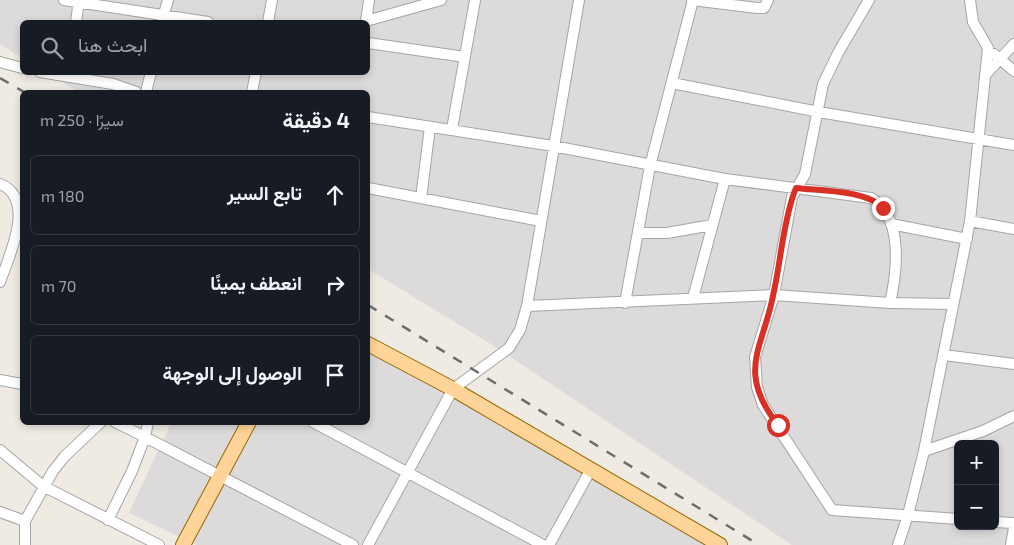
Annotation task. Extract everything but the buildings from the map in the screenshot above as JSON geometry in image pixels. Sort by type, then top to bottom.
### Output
[{"type":"main road","points":[[370,345],[453,389],[590,471],[720,545]]},
{"type":"main road","points":[[183,545],[247,425]]},
{"type":"street","points":[[64,0],[79,1],[163,19],[178,20]]},
{"type":"street","points":[[163,19],[168,0]]},
{"type":"street","points":[[268,20],[272,0]]},
{"type":"street","points":[[366,20],[368,0]]},
{"type":"street","points":[[370,21],[441,0]]},
{"type":"street","points":[[452,130],[474,0]]},
{"type":"street","points":[[368,545],[453,389],[509,348],[520,330],[527,306],[579,0]]},
{"type":"street","points":[[625,303],[650,166],[692,0],[764,8],[768,0]]},
{"type":"street","points":[[869,0],[827,74],[805,174],[796,188],[791,201],[774,295],[756,357],[758,393],[766,410],[832,510],[954,519]]},
{"type":"street","points":[[970,0],[973,22],[988,48],[1014,71]]},
{"type":"street","points":[[76,20],[79,1]]},
{"type":"street","points":[[370,43],[465,57]]},
{"type":"street","points":[[985,76],[999,58],[1014,44]]},
{"type":"street","points":[[898,545],[908,515],[924,451],[944,355],[952,304],[967,239],[988,48]]},
{"type":"street","points":[[0,62],[20,67]]},
{"type":"street","points":[[146,90],[150,75]]},
{"type":"street","points":[[252,90],[255,75]]},
{"type":"street","points":[[70,76],[113,84],[130,90]]},
{"type":"street","points":[[672,83],[819,112],[979,137],[1014,145]]},
{"type":"street","points":[[370,117],[553,146],[725,179],[871,198],[883,208],[891,224],[897,265],[890,303]]},
{"type":"street","points":[[421,198],[430,127]]},
{"type":"street","points":[[693,298],[725,179]]},
{"type":"street","points":[[0,184],[13,194],[19,213],[18,224],[0,282]]},
{"type":"street","points":[[370,188],[541,221]]},
{"type":"street","points":[[970,221],[1014,229]]},
{"type":"street","points":[[891,224],[967,239]]},
{"type":"street","points":[[638,233],[667,233],[712,225]]},
{"type":"street","points":[[527,306],[774,295],[890,303],[952,304]]},
{"type":"street","points":[[944,355],[1014,364]]},
{"type":"street","points":[[0,380],[20,384]]},
{"type":"street","points":[[924,451],[983,432],[1014,416]]},
{"type":"street","points":[[25,545],[25,521],[43,486],[65,456],[98,425]]},
{"type":"street","points":[[121,425],[353,545]]},
{"type":"street","points":[[108,520],[132,471],[147,425]]},
{"type":"street","points":[[318,425],[543,545]]},
{"type":"street","points":[[0,450],[43,486],[159,545]]},
{"type":"street","points":[[549,545],[590,471]]},
{"type":"street","points":[[1,515],[25,521]]},
{"type":"street","points":[[999,522],[1014,523]]},
{"type":"street","points":[[1010,545],[1014,528]]},
{"type":"shaded area","points":[[0,0],[1014,0],[1014,545],[792,545],[494,346],[370,270],[370,90],[76,90],[50,75],[370,75],[370,20],[20,20],[20,57],[0,44]]},
{"type":"shaded area","points":[[370,348],[711,545],[197,545],[129,513],[170,425],[370,425]]},
{"type":"railway","points":[[0,78],[21,90]]},
{"type":"railway","points":[[370,306],[759,545]]},
{"type":"route","points":[[778,425],[766,410],[760,398],[757,387],[756,357],[757,345],[774,295],[791,201],[796,188],[864,196],[876,201],[883,208]]}]
